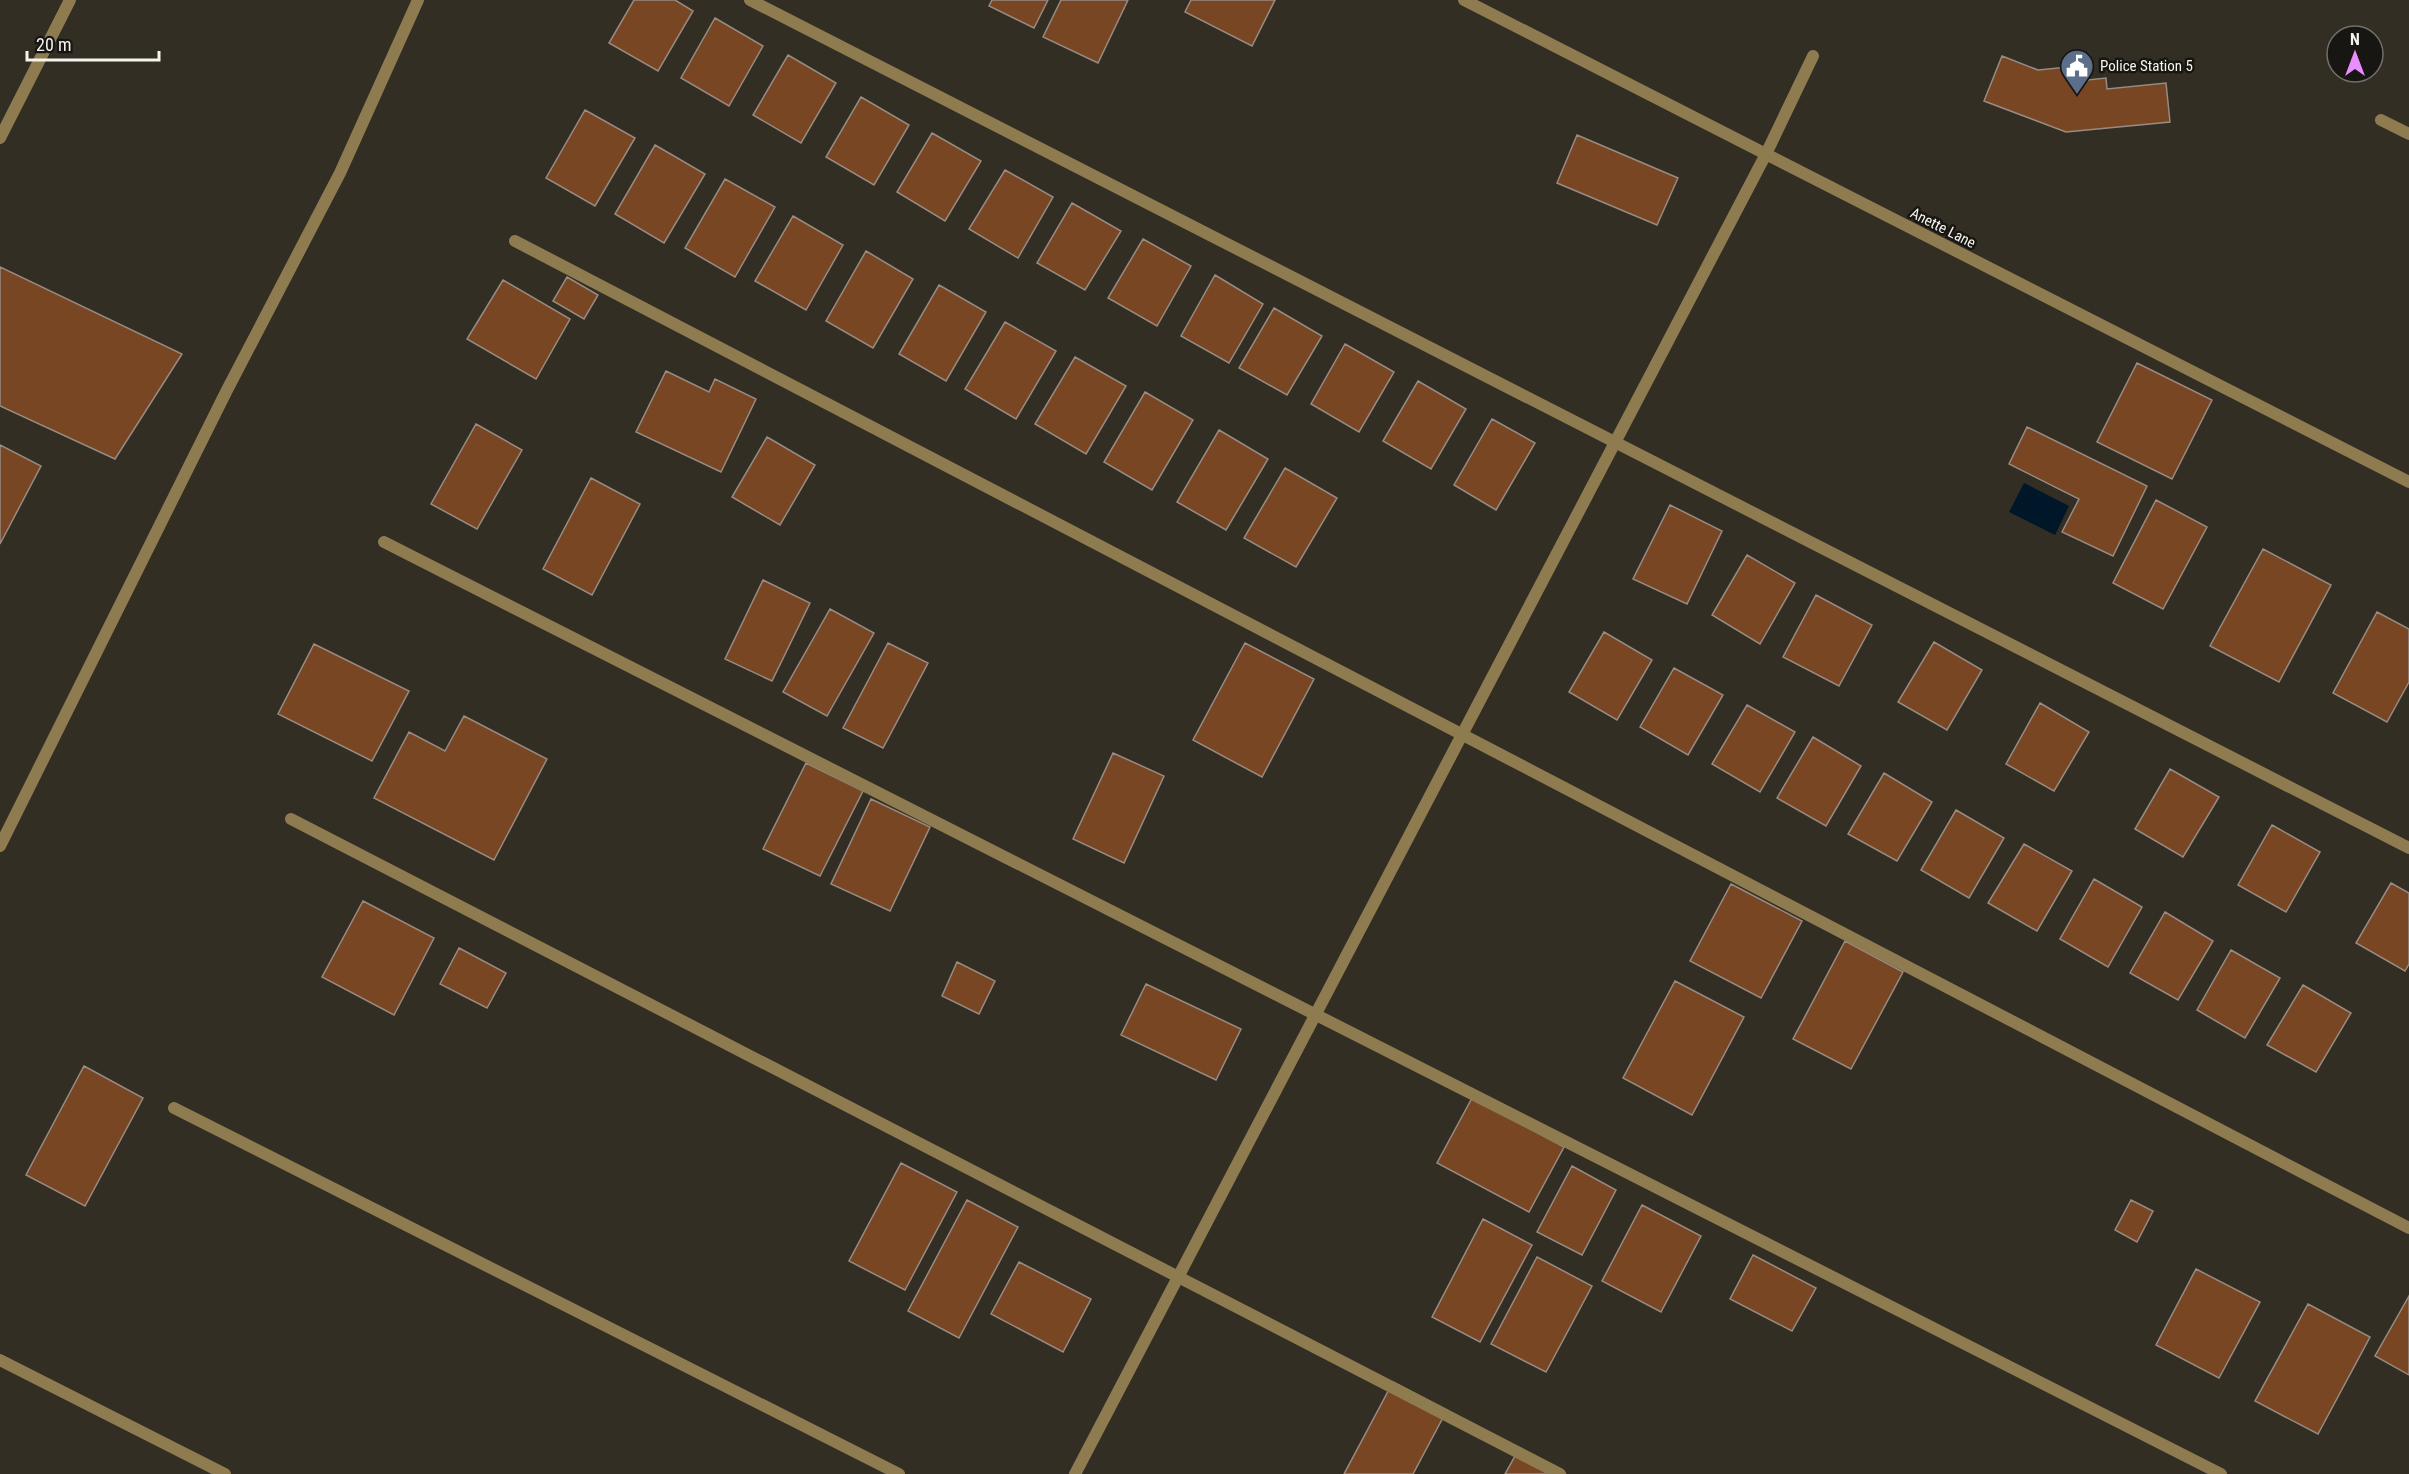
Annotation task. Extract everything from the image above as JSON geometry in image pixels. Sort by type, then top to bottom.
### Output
[{"type":"street","points":[[0,138],[70,0]]},
{"type":"street","points":[[0,846],[226,392],[340,172],[418,0]]},
{"type":"street","points":[[750,0],[2409,848]]},
{"type":"street","name":"Anette Lane","points":[[1464,0],[2409,482]]},
{"type":"street","points":[[1075,1474],[1766,154],[1813,56]]},
{"type":"street","points":[[2381,120],[2409,134]]},
{"type":"street","points":[[514,241],[2409,1228]]},
{"type":"street","points":[[384,542],[2221,1474]]},
{"type":"street","points":[[291,819],[1560,1474]]},
{"type":"street","points":[[174,1108],[899,1474]]},
{"type":"street","points":[[0,1360],[225,1474]]},
{"type":"water","points":[[2024,483],[2069,506],[2055,535],[2009,512]]},
{"type":"building","points":[[634,0],[675,0],[693,11],[658,71],[609,43]]},
{"type":"building","points":[[992,0],[1048,0],[1034,28],[989,6]]},
{"type":"building","points":[[1061,0],[1128,0],[1098,63],[1043,37]]},
{"type":"building","points":[[1191,0],[1275,0],[1252,46],[1185,12]]},
{"type":"building","points":[[715,18],[763,46],[729,106],[681,78]]},
{"type":"building","points":[[788,55],[836,83],[801,143],[753,115]]},
{"type":"building","name":"Police Station 5","points":[[2002,56],[2038,70],[2068,67],[2069,82],[2106,78],[2107,89],[2166,83],[2170,122],[2066,132],[1984,101]]},
{"type":"building","points":[[861,97],[909,125],[874,185],[826,157]]},
{"type":"building","points":[[585,110],[635,138],[595,206],[546,178]]},
{"type":"building","points":[[932,133],[981,161],[945,221],[897,192]]},
{"type":"building","points":[[1577,135],[1678,178],[1657,225],[1557,183]]},
{"type":"building","points":[[655,145],[705,174],[664,243],[615,214]]},
{"type":"building","points":[[1005,170],[1053,197],[1018,258],[969,229]]},
{"type":"building","points":[[725,179],[775,207],[735,277],[685,248]]},
{"type":"building","points":[[1072,203],[1121,231],[1085,290],[1037,263]]},
{"type":"building","points":[[793,216],[843,245],[806,310],[755,281]]},
{"type":"building","points":[[1143,239],[1191,266],[1157,326],[1108,298]]},
{"type":"building","points":[[866,251],[913,279],[873,348],[826,321]]},
{"type":"building","points":[[0,267],[182,354],[115,459],[0,406]]},
{"type":"building","points":[[1215,275],[1263,304],[1229,363],[1181,336]]},
{"type":"building","points":[[567,277],[598,295],[584,319],[553,301]]},
{"type":"building","points":[[503,280],[570,319],[536,379],[467,339]]},
{"type":"building","points":[[939,285],[986,312],[946,381],[899,354]]},
{"type":"building","points":[[1274,308],[1322,336],[1287,395],[1239,368]]},
{"type":"building","points":[[1005,322],[1056,351],[1016,419],[965,389]]},
{"type":"building","points":[[1345,344],[1394,372],[1359,432],[1311,404]]},
{"type":"building","points":[[1075,357],[1126,386],[1086,454],[1035,424]]},
{"type":"building","points":[[2137,363],[2212,400],[2172,479],[2097,442]]},
{"type":"building","points":[[666,371],[709,392],[715,379],[756,399],[721,472],[636,432]]},
{"type":"building","points":[[1418,381],[1466,409],[1431,469],[1383,441]]},
{"type":"building","points":[[1145,392],[1193,420],[1152,490],[1104,462]]},
{"type":"building","points":[[1492,419],[1535,443],[1496,510],[1454,485]]},
{"type":"building","points":[[476,424],[522,450],[477,529],[431,504]]},
{"type":"building","points":[[2027,427],[2147,486],[2113,556],[2062,532],[2079,499],[2009,464]]},
{"type":"building","points":[[1219,430],[1268,459],[1226,530],[1177,502]]},
{"type":"building","points":[[767,437],[815,465],[780,525],[732,497]]},
{"type":"building","points":[[0,445],[41,466],[0,544]]},
{"type":"building","points":[[1285,468],[1337,498],[1296,567],[1244,538]]},
{"type":"building","points":[[591,478],[640,504],[592,595],[543,569]]},
{"type":"building","points":[[2156,500],[2207,527],[2163,609],[2113,583]]},
{"type":"building","points":[[1670,505],[1722,531],[1687,604],[1633,579]]},
{"type":"building","points":[[2263,549],[2331,585],[2279,682],[2210,646]]},
{"type":"building","points":[[1747,555],[1795,583],[1760,644],[1712,615]]},
{"type":"building","points":[[763,580],[810,603],[772,681],[725,659]]},
{"type":"building","points":[[1816,595],[1872,625],[1839,686],[1783,657]]},
{"type":"building","points":[[830,609],[874,633],[827,716],[783,692]]},
{"type":"building","points":[[2377,612],[2409,629],[2409,682],[2387,722],[2333,693]]},
{"type":"building","points":[[1604,632],[1652,660],[1617,720],[1569,692]]},
{"type":"building","points":[[1934,642],[1982,670],[1947,730],[1898,702]]},
{"type":"building","points":[[888,643],[928,663],[883,748],[843,728]]},
{"type":"building","points":[[1245,643],[1314,679],[1262,777],[1193,740]]},
{"type":"building","points":[[314,644],[409,691],[372,761],[278,714]]},
{"type":"building","points":[[1674,668],[1723,695],[1688,755],[1640,727]]},
{"type":"building","points":[[2040,703],[2089,732],[2054,791],[2006,764]]},
{"type":"building","points":[[1747,705],[1795,732],[1760,792],[1712,764]]},
{"type":"building","points":[[464,716],[547,759],[494,860],[374,798],[409,732],[445,751]]},
{"type":"building","points":[[1813,737],[1861,766],[1826,826],[1777,798]]},
{"type":"building","points":[[1113,753],[1164,776],[1124,863],[1073,839]]},
{"type":"building","points":[[806,763],[863,791],[820,876],[763,849]]},
{"type":"building","points":[[2170,769],[2219,797],[2183,857],[2135,829]]},
{"type":"building","points":[[1884,773],[1932,802],[1897,861],[1848,834]]},
{"type":"building","points":[[871,799],[930,827],[890,911],[831,884]]},
{"type":"building","points":[[1956,810],[2004,838],[1969,898],[1921,870]]},
{"type":"building","points":[[2272,825],[2320,852],[2286,912],[2238,885]]},
{"type":"building","points":[[2024,844],[2072,871],[2037,931],[1988,903]]},
{"type":"building","points":[[2094,879],[2142,907],[2108,967],[2060,939]]},
{"type":"building","points":[[2391,883],[2409,893],[2409,964],[2405,971],[2356,943]]},
{"type":"building","points":[[1731,884],[1802,921],[1761,998],[1690,961]]},
{"type":"building","points":[[363,901],[434,938],[394,1015],[322,977]]},
{"type":"building","points":[[2165,912],[2213,941],[2178,1000],[2130,973]]},
{"type":"building","points":[[1845,941],[1903,972],[1851,1069],[1793,1039]]},
{"type":"building","points":[[459,948],[506,973],[487,1008],[440,984]]},
{"type":"building","points":[[2231,950],[2280,978],[2245,1038],[2197,1010]]},
{"type":"building","points":[[957,962],[995,981],[979,1014],[942,996]]},
{"type":"building","points":[[1675,981],[1744,1017],[1692,1115],[1623,1078]]},
{"type":"building","points":[[1146,984],[1241,1029],[1216,1080],[1121,1035]]},
{"type":"building","points":[[2303,985],[2351,1013],[2316,1072],[2267,1045]]},
{"type":"building","points":[[84,1066],[143,1098],[85,1206],[26,1175]]},
{"type":"building","points":[[1472,1098],[1564,1147],[1529,1212],[1437,1163]]},
{"type":"building","points":[[901,1163],[957,1192],[905,1290],[849,1261]]},
{"type":"building","points":[[1572,1166],[1616,1190],[1582,1255],[1537,1232]]},
{"type":"building","points":[[967,1200],[1018,1227],[959,1338],[908,1311]]},
{"type":"building","points":[[2131,1200],[2153,1211],[2137,1242],[2115,1230]]},
{"type":"building","points":[[1642,1205],[1701,1236],[1661,1312],[1602,1281]]},
{"type":"building","points":[[1483,1219],[1532,1245],[1480,1342],[1432,1317]]},
{"type":"building","points":[[1753,1255],[1816,1288],[1792,1331],[1730,1299]]},
{"type":"building","points":[[1537,1257],[1592,1286],[1546,1372],[1491,1344]]},
{"type":"building","points":[[1019,1262],[1091,1299],[1063,1352],[991,1314]]},
{"type":"building","points":[[2196,1269],[2260,1302],[2219,1378],[2156,1345]]},
{"type":"building","points":[[2409,1296],[2409,1375],[2375,1356]]},
{"type":"building","points":[[2308,1304],[2370,1337],[2318,1434],[2255,1401]]},
{"type":"building","points":[[1393,1382],[1447,1410],[1413,1474],[1344,1474]]},
{"type":"building","points":[[1519,1449],[1566,1474],[1505,1474]]},
{"type":"place","name":"Police Station 5","points":[[2077,95]]}]
